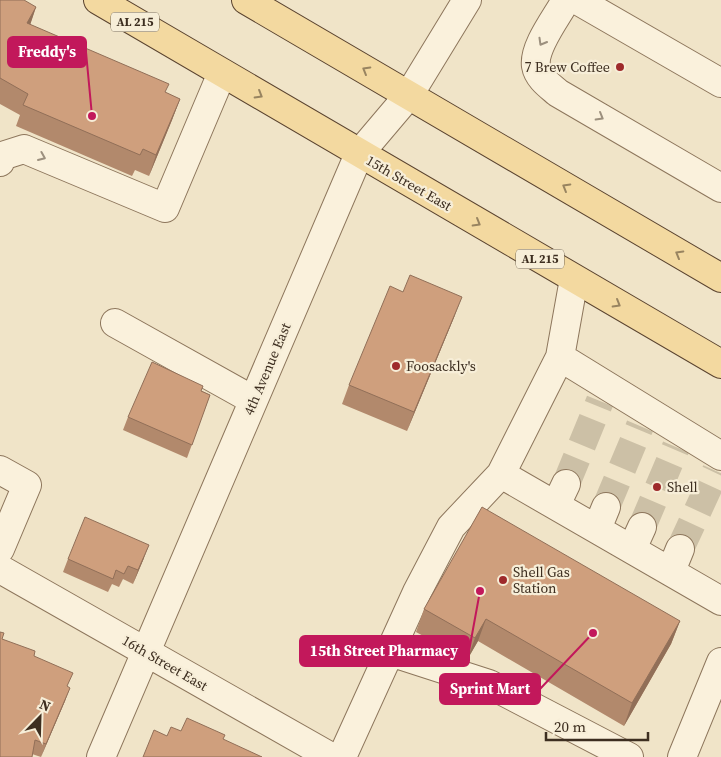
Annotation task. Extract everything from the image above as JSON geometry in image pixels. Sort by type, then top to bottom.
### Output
[{"type":"main road","name":"15th Street East","points":[[98,0],[721,364]]},
{"type":"main road","points":[[246,0],[721,278]]},
{"type":"street","name":"4th Avenue East","points":[[101,757],[359,154],[409,94],[467,0]]},
{"type":"street","points":[[566,0],[537,51],[536,67],[543,80],[558,93],[721,188]]},
{"type":"street","points":[[577,0],[719,82]]},
{"type":"street","points":[[0,162],[2,156],[24,149],[165,208],[222,73]]},
{"type":"street","points":[[342,757],[417,592],[451,527],[501,474],[560,357],[574,279]]},
{"type":"street","points":[[115,323],[254,400]]},
{"type":"street","points":[[560,357],[603,393],[679,440],[719,462]]},
{"type":"street","points":[[0,470],[26,485],[0,549]]},
{"type":"street","points":[[501,474],[561,494],[676,560],[718,591]]},
{"type":"street","name":"16th Street East","points":[[0,569],[330,757]]},
{"type":"street","points":[[390,652],[490,684],[629,757]]},
{"type":"street","points":[[682,757],[721,662]]},
{"type":"building","points":[[0,0],[24,0],[36,7],[27,23],[169,84],[165,92],[180,99],[156,155],[143,149],[140,155],[23,105],[28,94],[0,78]]},
{"type":"building","name":"Foosackly's","points":[[410,275],[462,297],[414,412],[349,385],[390,286],[403,292]]},
{"type":"building","points":[[152,362],[203,386],[201,391],[210,395],[192,445],[128,417]]},
{"type":"building","name":"Shell Gas Station","points":[[482,507],[680,621],[632,703],[486,619],[475,638],[424,609]]},
{"type":"building","points":[[85,517],[149,545],[138,570],[128,566],[124,574],[116,570],[113,579],[68,559]]},
{"type":"building","points":[[0,632],[4,633],[2,639],[35,651],[34,656],[73,673],[67,686],[70,688],[46,744],[35,740],[32,757],[0,757]]},
{"type":"building","points":[[187,718],[225,735],[223,739],[262,757],[143,757],[154,730],[167,736],[171,727],[181,731]]},
{"type":"tunnel","points":[[566,484],[600,401]]},
{"type":"tunnel","points":[[606,507],[640,426]]},
{"type":"tunnel","points":[[642,527],[676,447]]},
{"type":"tunnel","points":[[680,549],[716,471]]},
{"type":"place","name":"7 Brew Coffee","points":[[620,67]]},
{"type":"place","name":"Freddy's","points":[[92,116]]},
{"type":"place","name":"Foosackly's","points":[[396,366]]},
{"type":"place","name":"Shell","points":[[657,487]]},
{"type":"place","name":"Shell Gas Station","points":[[503,580]]},
{"type":"place","name":"15th Street Pharmacy","points":[[480,591]]},
{"type":"place","name":"Sprint Mart","points":[[593,633]]}]
